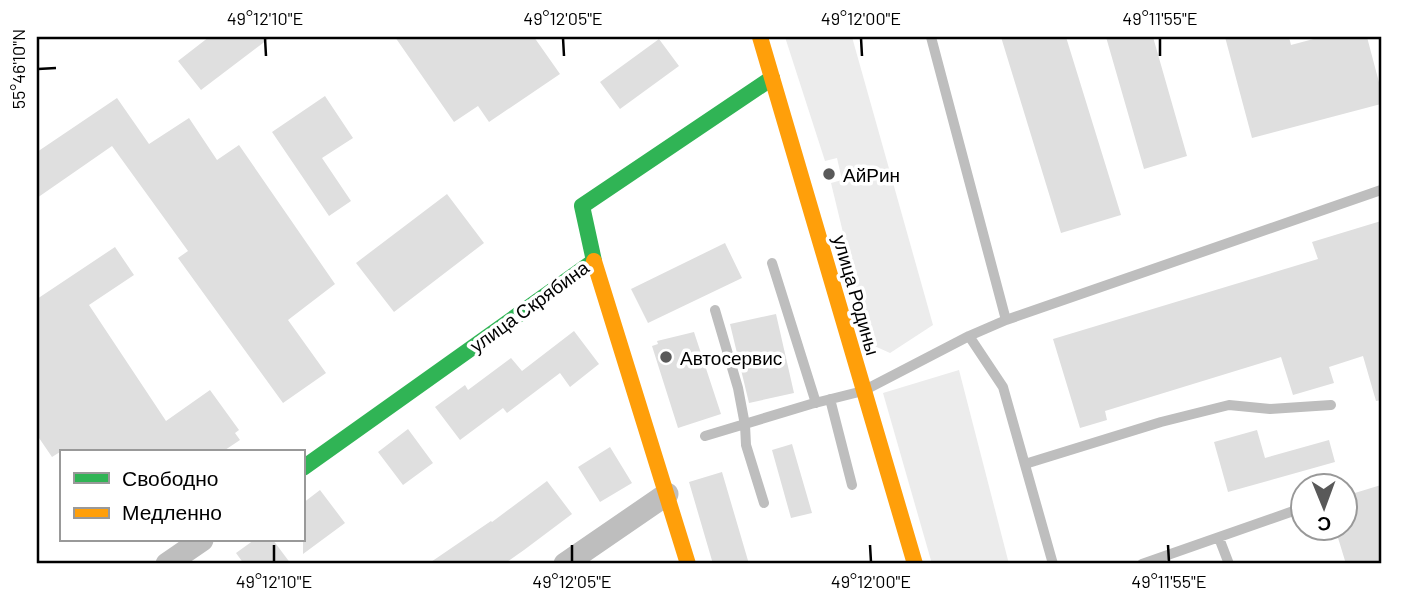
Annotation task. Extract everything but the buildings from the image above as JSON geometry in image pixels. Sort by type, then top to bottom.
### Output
[{"type":"street","name":"улица Родины","points":[[760,37],[915,564]]},
{"type":"street","name":"улица Скрябина","points":[[304,467],[594,261],[582,206],[772,78]]},
{"type":"street","points":[[594,261],[688,564]]},
{"type":"street","points":[[565,564],[667,494]]},
{"type":"street","points":[[167,564],[199,542]]},
{"type":"lane","points":[[931,37],[1006,320]]},
{"type":"lane","points":[[705,436],[816,402],[863,391],[969,336],[1006,320],[1381,190]]},
{"type":"lane","points":[[772,263],[816,402]]},
{"type":"lane","points":[[715,310],[738,388],[746,445],[764,503]]},
{"type":"lane","points":[[969,336],[1003,387],[1053,564]]},
{"type":"lane","points":[[830,399],[852,485]]},
{"type":"lane","points":[[1025,464],[1161,422],[1229,405],[1270,410],[1331,405]]},
{"type":"lane","points":[[1142,564],[1288,513]]},
{"type":"lane","points":[[1219,538],[1229,564]]},
{"type":"shaded area","points":[[785,37],[852,37],[933,325],[890,353],[870,344],[831,183],[842,180],[837,158],[825,161]]},
{"type":"shaded area","points":[[959,370],[1009,564],[932,564],[883,393]]},
{"type":"traffic: fast","points":[[304,467],[594,261],[582,206],[772,78]]},
{"type":"traffic: slow","points":[[760,37],[915,564]]},
{"type":"traffic: slow","points":[[594,261],[688,564]]},
{"type":"place","name":"АйРин","points":[[829,174]]},
{"type":"place","name":"Автосервис","points":[[666,357]]}]
